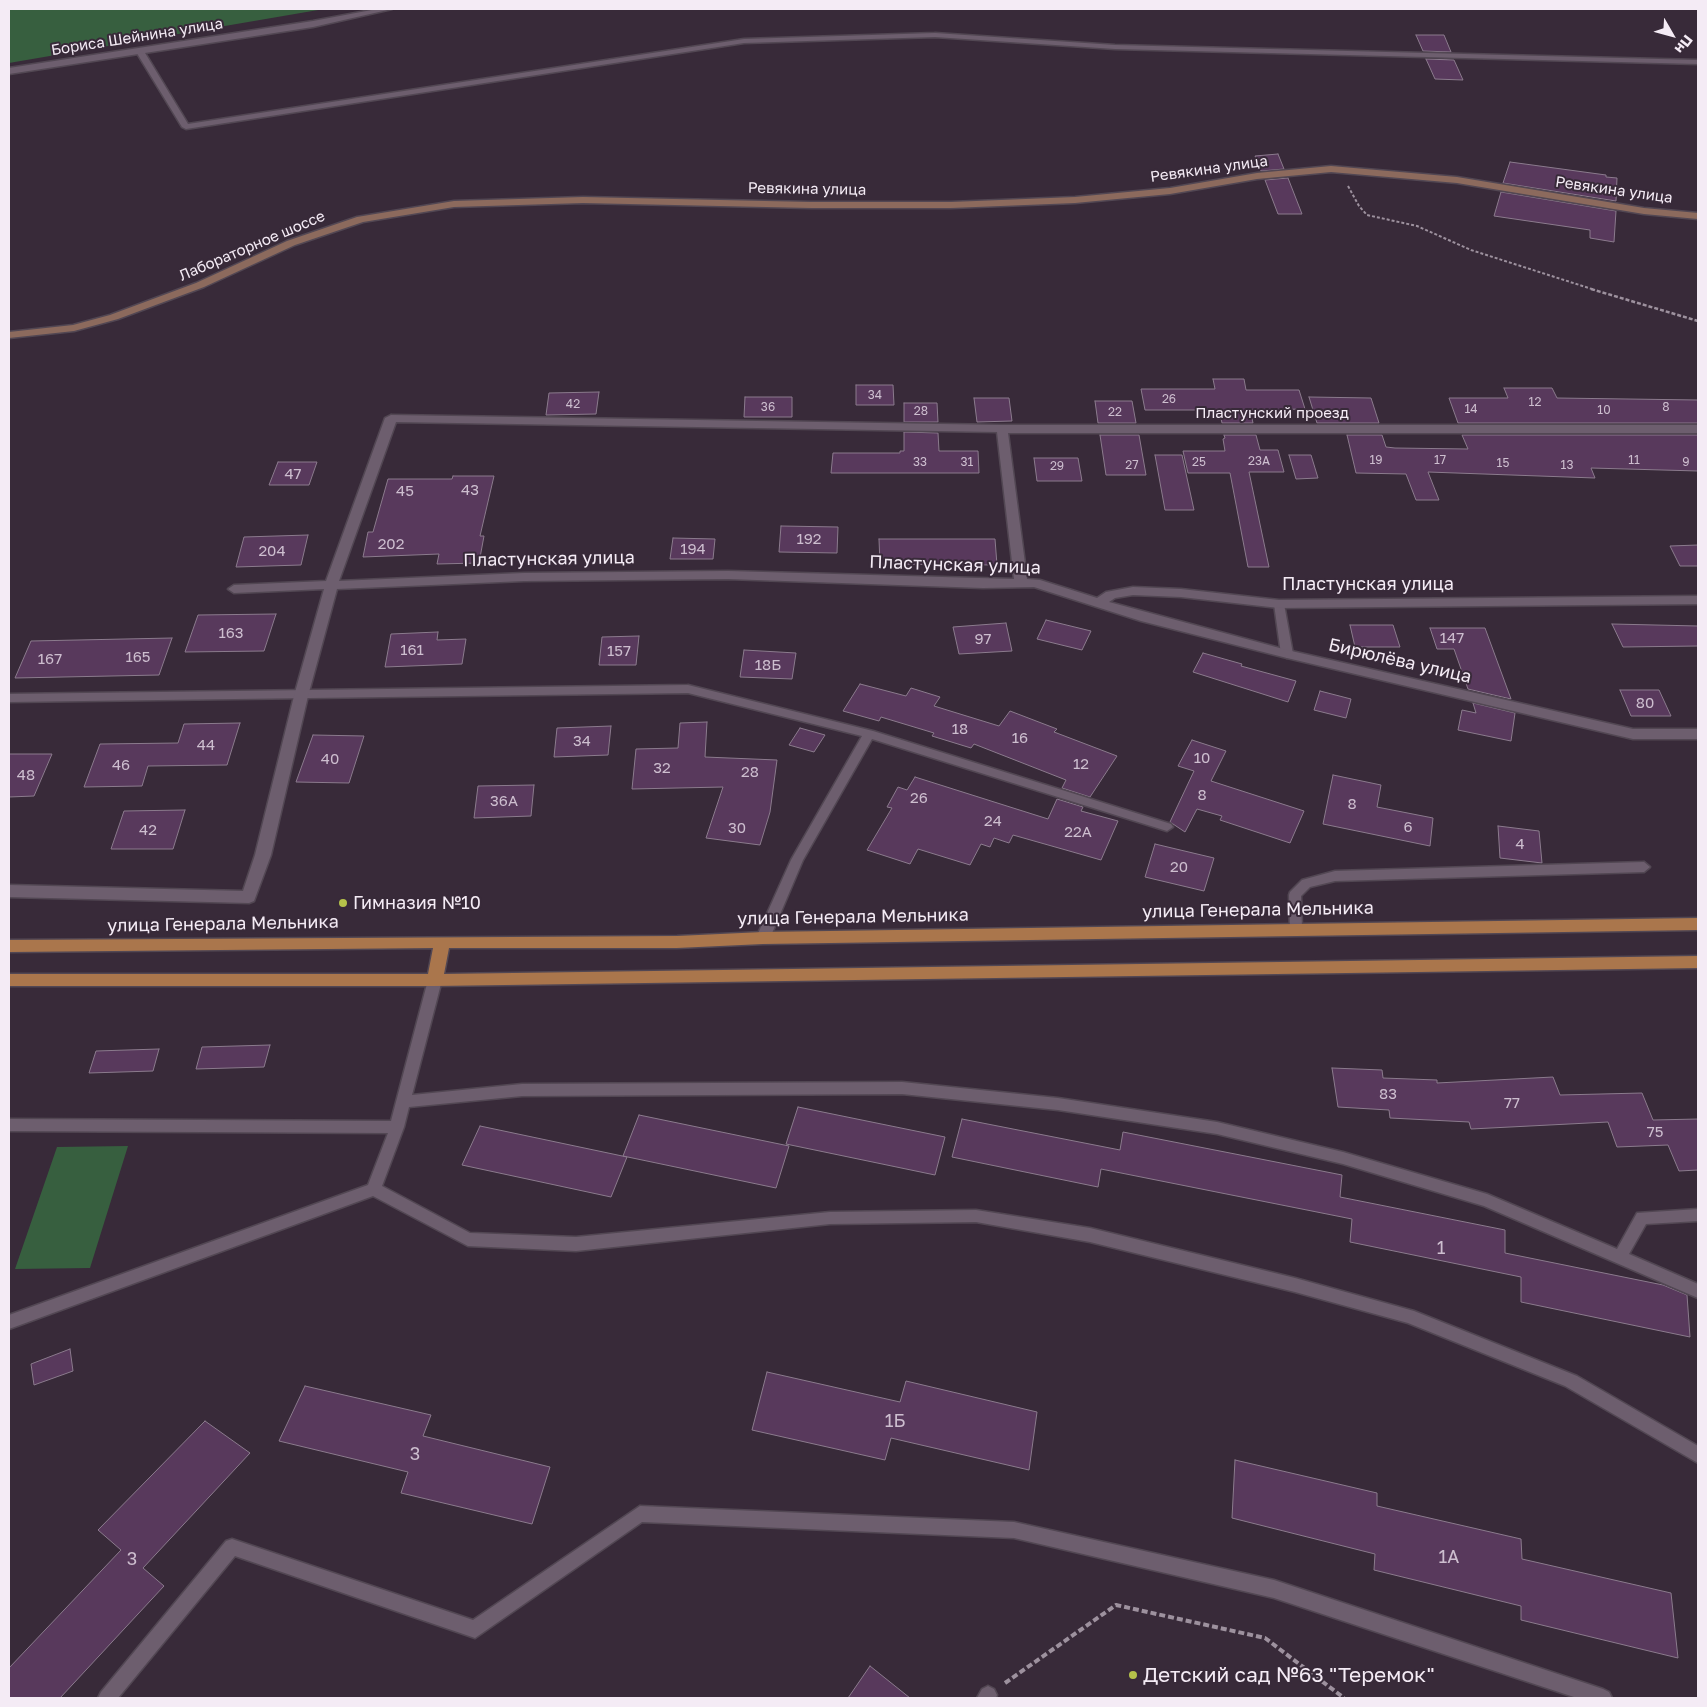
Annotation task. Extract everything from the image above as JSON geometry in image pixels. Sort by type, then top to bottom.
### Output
[{"type":"main road","name":"Ревякина улица","points":[[720,202],[951,205],[1075,200],[1170,191],[1257,176],[1331,169],[1457,180],[1644,211],[1698,216]]},
{"type":"main road","name":"Лабораторное шоссе","points":[[9,335],[74,328],[114,317],[200,285],[291,243],[361,218],[454,204],[583,200],[720,202]]},
{"type":"main road","name":"улица Генерала Мельника","points":[[9,946],[677,942],[763,938],[1698,924]]},
{"type":"main road","points":[[434,980],[442,942]]},
{"type":"main road","points":[[9,980],[434,980],[1698,962]]},
{"type":"street","name":"Бориса Шейнина улица","points":[[9,72],[313,24],[388,9]]},
{"type":"street","name":"Пластунский проезд","points":[[332,585],[391,418],[1002,429],[1698,429]]},
{"type":"street","points":[[1002,429],[1020,583]]},
{"type":"street","name":"Пластунская улица","points":[[234,589],[524,578],[728,575],[1035,583],[1098,603],[1111,595],[1133,591],[1181,593],[1279,604],[1698,600]]},
{"type":"street","points":[[9,891],[249,897],[263,855],[301,696],[332,585]]},
{"type":"street","name":"Бирюлёва улица","points":[[1098,603],[1146,618],[1287,654],[1633,734],[1698,734]]},
{"type":"lane","points":[[139,50],[186,128],[744,40],[936,35],[1115,47],[1698,62]]},
{"type":"lane","points":[[1279,604],[1287,654]]},
{"type":"lane","points":[[9,698],[301,696],[688,689],[869,734],[1167,827]]},
{"type":"lane","points":[[763,938],[797,860],[869,734]]},
{"type":"lane","points":[[1296,930],[1295,895],[1306,883],[1335,876],[1644,867]]},
{"type":"lane","points":[[374,1189],[397,1127],[434,980]]},
{"type":"lane","points":[[404,1102],[522,1090],[902,1088],[1058,1104],[1217,1128],[1343,1158],[1487,1200],[1698,1291]]},
{"type":"lane","points":[[9,1125],[397,1127]]},
{"type":"lane","points":[[9,1322],[374,1189],[468,1239],[576,1244],[830,1218],[976,1216],[1090,1235],[1296,1285],[1409,1316],[1571,1381],[1698,1455]]},
{"type":"lane","points":[[1620,1257],[1642,1218],[1698,1215]]},
{"type":"lane","points":[[107,1698],[232,1547],[476,1629],[640,1514],[1014,1530],[1274,1589],[1603,1698]]},
{"type":"path","points":[[1348,186],[1359,206],[1367,215],[1417,226],[1471,250],[1521,268],[1698,321]]},
{"type":"path","points":[[987,1696],[1116,1605],[1264,1638],[1344,1698]]},
{"type":"green space","points":[[9,9],[324,9],[9,63]]},
{"type":"green space","points":[[128,1146],[90,1268],[15,1269],[57,1147]]},
{"type":"building","points":[[1416,35],[1444,35],[1451,52],[1423,51]]},
{"type":"building","points":[[1426,59],[1454,60],[1463,80],[1435,79]]},
{"type":"building","points":[[1278,154],[1284,169],[1261,171],[1255,156]]},
{"type":"building","points":[[1510,162],[1617,178],[1616,201],[1503,183]]},
{"type":"building","points":[[1288,178],[1302,214],[1278,214],[1265,180]]},
{"type":"building","points":[[1501,192],[1616,211],[1614,242],[1590,238],[1590,230],[1494,216]]},
{"type":"building","points":[[1213,379],[1244,379],[1246,390],[1299,390],[1305,409],[1250,410],[1253,423],[1222,423],[1219,410],[1145,410],[1141,389],[1215,389]]},
{"type":"building","points":[[856,385],[893,385],[894,405],[856,405]]},
{"type":"building","points":[[1504,388],[1552,388],[1557,398],[1698,400],[1698,423],[1458,423],[1449,398],[1508,398]]},
{"type":"building","points":[[599,392],[596,414],[546,415],[549,393]]},
{"type":"building","points":[[745,397],[792,397],[792,417],[744,417]]},
{"type":"building","points":[[1309,397],[1371,398],[1379,423],[1317,423]]},
{"type":"building","points":[[974,398],[1009,398],[1012,421],[977,422]]},
{"type":"building","points":[[1095,401],[1132,401],[1136,423],[1098,423]]},
{"type":"building","points":[[904,403],[937,403],[938,422],[904,422]]},
{"type":"building","points":[[904,432],[938,433],[939,451],[978,451],[979,473],[831,473],[833,453],[900,453],[900,451],[904,451]]},
{"type":"building","points":[[1100,435],[1139,435],[1146,475],[1106,475]]},
{"type":"building","points":[[1224,435],[1256,435],[1260,450],[1278,450],[1284,472],[1249,472],[1269,567],[1248,567],[1230,473],[1188,473],[1183,451],[1225,451]]},
{"type":"building","points":[[1347,435],[1382,435],[1386,447],[1468,449],[1462,435],[1698,435],[1698,471],[1591,468],[1595,478],[1428,472],[1439,500],[1416,500],[1406,474],[1356,473]]},
{"type":"building","points":[[1155,455],[1182,455],[1194,510],[1165,510]]},
{"type":"building","points":[[1289,455],[1311,455],[1318,478],[1296,479]]},
{"type":"building","points":[[1034,458],[1078,458],[1082,481],[1037,481]]},
{"type":"building","points":[[278,462],[317,462],[309,485],[269,485]]},
{"type":"building","points":[[453,476],[494,476],[480,536],[484,536],[479,563],[437,564],[439,554],[363,557],[368,532],[373,532],[388,479],[452,479]]},
{"type":"building","points":[[781,526],[838,527],[837,553],[779,552]]},
{"type":"building","points":[[308,535],[301,565],[236,567],[244,537]]},
{"type":"building","points":[[673,538],[715,539],[713,559],[670,559]]},
{"type":"building","points":[[879,539],[995,539],[997,565],[880,564]]},
{"type":"building","points":[[1698,545],[1698,566],[1680,566],[1670,546]]},
{"type":"building","points":[[276,614],[264,651],[185,652],[198,615]]},
{"type":"building","points":[[1046,620],[1091,631],[1082,650],[1037,639]]},
{"type":"building","points":[[1006,623],[1012,651],[959,654],[953,627]]},
{"type":"building","points":[[1612,624],[1698,626],[1698,646],[1623,647]]},
{"type":"building","points":[[1350,625],[1393,625],[1400,647],[1355,647]]},
{"type":"building","points":[[1430,628],[1485,628],[1511,699],[1468,689],[1454,649],[1437,649]]},
{"type":"building","points":[[438,632],[437,640],[466,639],[462,664],[385,667],[391,634]]},
{"type":"building","points":[[639,636],[636,665],[599,665],[602,637]]},
{"type":"building","points":[[172,638],[159,675],[15,678],[31,641]]},
{"type":"building","points":[[744,650],[796,653],[792,679],[740,677]]},
{"type":"building","points":[[1203,653],[1296,681],[1288,702],[1193,672]]},
{"type":"building","points":[[860,684],[906,696],[911,688],[940,697],[934,706],[999,726],[1010,711],[1057,729],[1054,732],[1117,756],[1090,797],[1062,788],[1066,780],[974,744],[971,748],[932,736],[934,733],[881,717],[879,721],[843,711]]},
{"type":"building","points":[[1620,690],[1659,690],[1671,716],[1631,716]]},
{"type":"building","points":[[1320,691],[1351,699],[1346,718],[1314,710]]},
{"type":"building","points":[[1473,703],[1515,713],[1511,741],[1458,730],[1462,710],[1476,713]]},
{"type":"building","points":[[707,722],[705,757],[777,760],[770,812],[760,845],[706,838],[723,787],[632,789],[636,749],[678,748],[680,723]]},
{"type":"building","points":[[240,723],[227,765],[148,766],[142,786],[84,787],[100,744],[178,743],[184,724]]},
{"type":"building","points":[[611,726],[608,755],[554,757],[557,728]]},
{"type":"building","points":[[800,728],[825,735],[814,752],[789,745]]},
{"type":"building","points":[[313,735],[364,736],[349,783],[296,782]]},
{"type":"building","points":[[1192,740],[1226,751],[1211,781],[1304,811],[1290,843],[1220,820],[1222,816],[1197,809],[1185,832],[1170,822],[1194,771],[1178,766]]},
{"type":"building","points":[[9,754],[52,754],[34,796],[9,797]]},
{"type":"building","points":[[1333,775],[1381,785],[1377,807],[1433,818],[1430,846],[1323,824]]},
{"type":"building","points":[[915,777],[1048,819],[1057,799],[1083,807],[1081,811],[1118,821],[1101,860],[1013,835],[1009,843],[994,838],[990,847],[981,844],[970,865],[918,849],[910,864],[867,850],[892,808],[887,807],[898,787],[907,790]]},
{"type":"building","points":[[534,785],[531,816],[474,818],[478,786]]},
{"type":"building","points":[[185,810],[173,849],[111,849],[124,811]]},
{"type":"building","points":[[1498,826],[1539,831],[1542,863],[1500,858]]},
{"type":"building","points":[[1155,844],[1214,858],[1204,891],[1145,877]]},
{"type":"building","points":[[270,1045],[264,1067],[196,1069],[202,1047]]},
{"type":"building","points":[[159,1049],[153,1071],[89,1073],[96,1051]]},
{"type":"building","points":[[1332,1068],[1382,1070],[1383,1078],[1437,1080],[1437,1083],[1553,1077],[1560,1095],[1642,1093],[1653,1120],[1698,1119],[1698,1170],[1679,1171],[1668,1145],[1617,1147],[1608,1122],[1471,1129],[1469,1122],[1390,1118],[1389,1110],[1338,1107]]},
{"type":"building","points":[[798,1107],[945,1137],[935,1175],[786,1144]]},
{"type":"building","points":[[639,1115],[789,1146],[776,1188],[623,1156]]},
{"type":"building","points":[[962,1119],[1120,1150],[1123,1132],[1342,1175],[1340,1197],[1505,1230],[1505,1253],[1663,1285],[1687,1295],[1690,1337],[1521,1302],[1521,1277],[1350,1242],[1352,1219],[1101,1169],[1098,1187],[952,1157]]},
{"type":"building","points":[[480,1126],[627,1157],[611,1197],[462,1165]]},
{"type":"building","points":[[70,1349],[73,1371],[34,1385],[31,1364]]},
{"type":"building","points":[[767,1372],[900,1402],[906,1381],[1037,1412],[1029,1470],[891,1438],[885,1460],[752,1430]]},
{"type":"building","points":[[305,1386],[431,1415],[423,1436],[550,1467],[532,1524],[401,1493],[408,1472],[279,1441]]},
{"type":"building","points":[[205,1421],[250,1453],[143,1568],[164,1586],[60,1698],[9,1698],[9,1668],[121,1550],[98,1530]]},
{"type":"building","points":[[1235,1460],[1377,1493],[1377,1506],[1521,1539],[1522,1559],[1671,1593],[1678,1658],[1521,1620],[1521,1606],[1374,1570],[1375,1554],[1232,1518]]},
{"type":"building","points":[[870,1666],[910,1698],[848,1698]]},
{"type":"place","name":"Гимназия №10","points":[[343,903]]},
{"type":"place","name":"Детский сад №63 \"Теремок\"","points":[[1133,1675]]}]
